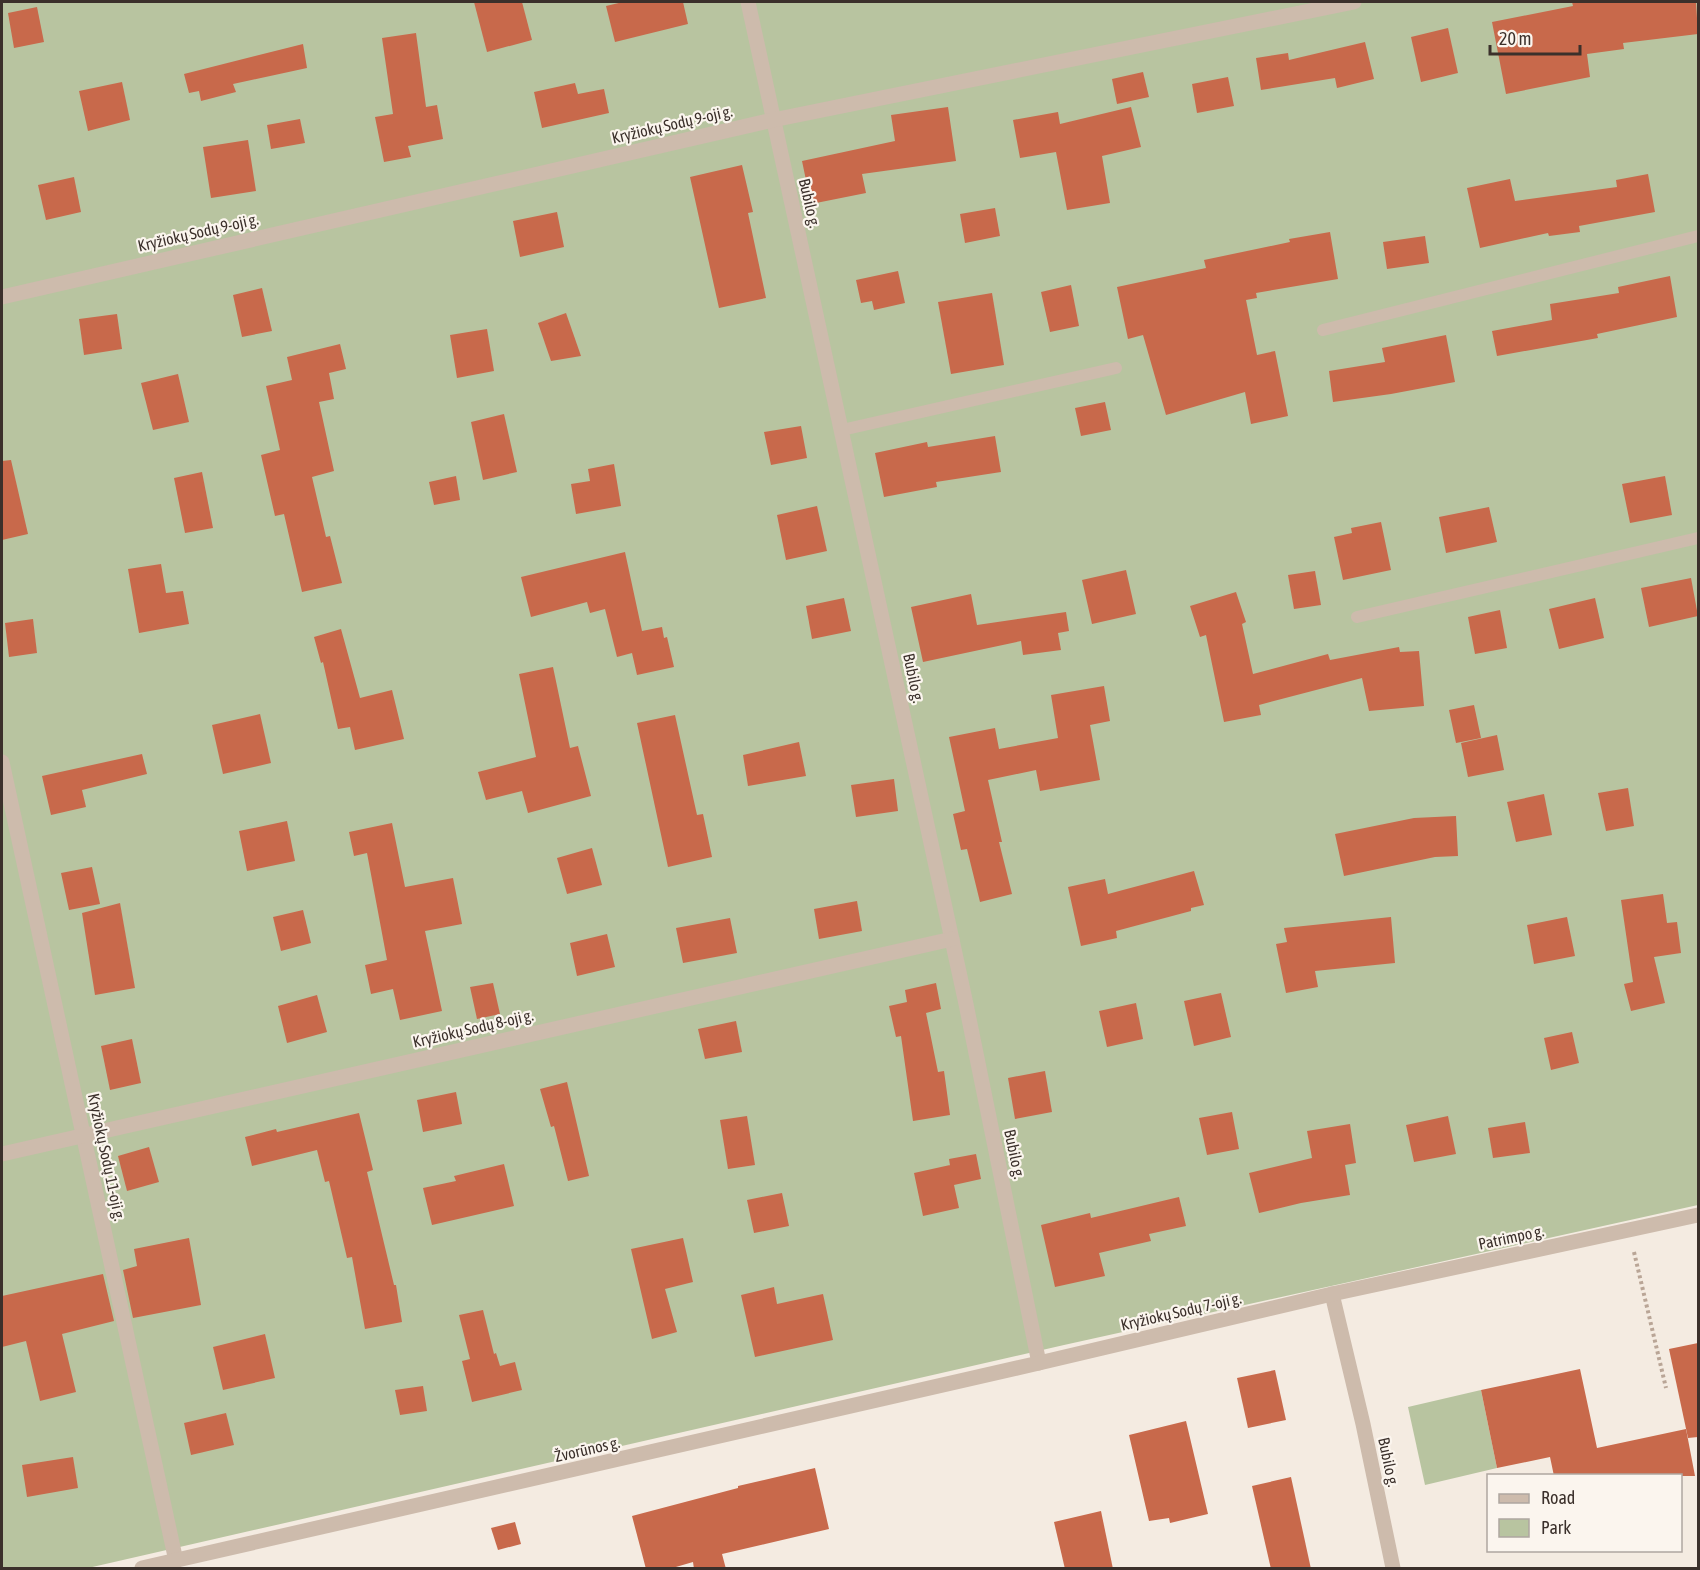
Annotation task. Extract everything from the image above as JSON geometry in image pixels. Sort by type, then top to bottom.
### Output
[{"type":"street","name":"Bubilo g.","points":[[748,2],[952,939],[1039,1363]]},
{"type":"street","name":"Kryžiokų Sodų 9-oji g.","points":[[2,297],[773,120],[1354,2]]},
{"type":"street","name":"Kryžiokų Sodų 11-oji g.","points":[[2,762],[176,1561]]},
{"type":"street","name":"Kryžiokų Sodų 8-oji g.","points":[[2,1154],[952,939]]},
{"type":"street","name":"Patrimpo g.","points":[[1332,1294],[1698,1215]]},
{"type":"street","name":"Bubilo g.","points":[[1332,1294],[1394,1569]]},
{"type":"street","name":"Kryžiokų Sodų 7-oji g.","points":[[1039,1363],[1332,1294]]},
{"type":"street","name":"Žvorūnos g.","points":[[142,1569],[1039,1363]]},
{"type":"lane","points":[[1323,330],[1698,236]]},
{"type":"lane","points":[[842,430],[1116,368]]},
{"type":"lane","points":[[1357,617],[1698,538]]},
{"type":"path","points":[[1634,1251],[1666,1388]]},
{"type":"green space","points":[[2,2],[1698,2],[1698,1205],[1064,1345],[88,1568],[2,1568]]},
{"type":"green space","points":[[1481,1390],[1497,1468],[1425,1485],[1408,1407]]},
{"type":"building","points":[[474,2],[522,2],[532,40],[487,52]]},
{"type":"building","points":[[623,2],[683,2],[688,24],[615,42],[606,6]]},
{"type":"building","points":[[1572,2],[1696,2],[1698,34],[1623,43],[1624,49],[1587,54],[1590,77],[1506,94],[1492,22],[1573,6]]},
{"type":"building","points":[[37,7],[44,42],[14,48],[8,13]]},
{"type":"building","points":[[1448,28],[1458,73],[1421,82],[1411,37]]},
{"type":"building","points":[[416,33],[426,107],[437,105],[443,139],[408,146],[411,157],[384,162],[375,117],[393,114],[382,38]]},
{"type":"building","points":[[1365,42],[1374,79],[1337,88],[1335,78],[1261,90],[1256,58],[1288,53],[1289,60]]},
{"type":"building","points":[[303,44],[307,68],[233,84],[236,92],[201,101],[199,91],[189,93],[184,74]]},
{"type":"building","points":[[1143,72],[1149,97],[1117,104],[1112,79]]},
{"type":"building","points":[[1228,77],[1234,106],[1197,113],[1192,84]]},
{"type":"building","points":[[122,82],[130,120],[88,131],[79,91]]},
{"type":"building","points":[[575,83],[578,94],[604,89],[609,113],[542,128],[534,92]]},
{"type":"building","points":[[948,107],[956,161],[862,174],[866,193],[811,204],[802,161],[895,141],[891,115]]},
{"type":"building","points":[[1131,107],[1141,147],[1102,156],[1110,203],[1067,210],[1056,152],[1020,158],[1013,120],[1058,112],[1060,124]]},
{"type":"building","points":[[300,119],[305,143],[271,149],[267,125]]},
{"type":"building","points":[[248,140],[256,191],[211,198],[203,147]]},
{"type":"building","points":[[742,165],[753,212],[748,213],[766,298],[719,308],[690,177]]},
{"type":"building","points":[[1648,174],[1655,212],[1579,226],[1580,232],[1549,236],[1548,233],[1480,248],[1467,188],[1510,179],[1515,201],[1617,187],[1616,180]]},
{"type":"building","points":[[74,177],[81,212],[46,220],[38,185]]},
{"type":"building","points":[[995,208],[1000,236],[965,243],[960,214]]},
{"type":"building","points":[[557,212],[564,247],[520,257],[513,221]]},
{"type":"building","points":[[1330,232],[1338,279],[1256,293],[1257,298],[1246,300],[1257,355],[1275,351],[1288,416],[1251,424],[1245,392],[1166,415],[1143,335],[1128,339],[1117,287],[1206,268],[1204,260],[1290,242],[1289,239]]},
{"type":"building","points":[[1425,236],[1429,263],[1387,269],[1383,242]]},
{"type":"building","points":[[898,271],[905,303],[874,310],[872,301],[861,303],[856,280]]},
{"type":"building","points":[[1670,276],[1677,317],[1597,334],[1598,338],[1497,356],[1492,331],[1552,320],[1550,304],[1619,293],[1618,287]]},
{"type":"building","points":[[1071,285],[1079,326],[1050,332],[1041,292]]},
{"type":"building","points":[[262,288],[272,331],[242,337],[233,295]]},
{"type":"building","points":[[992,293],[1004,365],[951,374],[938,302]]},
{"type":"building","points":[[566,313],[581,356],[551,361],[538,323]]},
{"type":"building","points":[[117,314],[122,349],[84,355],[79,319]]},
{"type":"building","points":[[487,329],[494,371],[457,378],[450,335]]},
{"type":"building","points":[[1446,335],[1455,382],[1333,402],[1329,371],[1385,362],[1382,348]]},
{"type":"building","points":[[340,344],[346,369],[329,373],[334,399],[319,402],[334,471],[312,477],[326,537],[330,536],[342,583],[302,592],[284,514],[275,516],[261,455],[280,450],[266,386],[292,380],[287,357]]},
{"type":"building","points":[[178,374],[189,422],[153,430],[141,383]]},
{"type":"building","points":[[1105,402],[1111,430],[1081,436],[1075,408]]},
{"type":"building","points":[[504,414],[517,472],[483,480],[471,422]]},
{"type":"building","points":[[801,426],[807,458],[771,465],[764,432]]},
{"type":"building","points":[[995,436],[1001,472],[936,482],[937,487],[884,497],[875,453],[927,442],[928,447]]},
{"type":"building","points":[[11,460],[28,534],[2,540],[2,461]]},
{"type":"building","points":[[614,464],[621,506],[576,514],[571,484],[590,481],[588,469]]},
{"type":"building","points":[[202,472],[213,528],[185,533],[174,478]]},
{"type":"building","points":[[456,476],[460,500],[434,505],[429,482]]},
{"type":"building","points":[[1665,476],[1672,515],[1630,523],[1622,484]]},
{"type":"building","points":[[817,506],[827,551],[786,560],[777,515]]},
{"type":"building","points":[[1489,507],[1497,542],[1446,553],[1439,517]]},
{"type":"building","points":[[1381,522],[1391,570],[1343,580],[1334,537],[1352,533],[1351,528]]},
{"type":"building","points":[[625,552],[642,631],[662,627],[664,638],[667,637],[674,667],[637,675],[632,653],[617,657],[605,609],[590,613],[587,602],[531,617],[521,577]]},
{"type":"building","points":[[161,564],[166,593],[183,591],[189,624],[139,633],[128,569]]},
{"type":"building","points":[[1126,570],[1136,614],[1092,624],[1082,580]]},
{"type":"building","points":[[1315,571],[1321,605],[1294,609],[1288,575]]},
{"type":"building","points":[[1691,578],[1698,616],[1649,627],[1641,588]]},
{"type":"building","points":[[1236,592],[1246,622],[1242,624],[1253,674],[1328,654],[1330,660],[1399,647],[1400,652],[1419,651],[1424,706],[1369,711],[1362,678],[1259,705],[1261,715],[1224,722],[1206,635],[1200,637],[1190,606]]},
{"type":"building","points":[[971,594],[977,625],[1066,612],[1069,631],[1058,633],[1061,650],[1023,655],[1021,641],[923,662],[911,607]]},
{"type":"building","points":[[844,598],[851,631],[812,639],[806,606]]},
{"type":"building","points":[[1595,598],[1604,638],[1559,649],[1549,609]]},
{"type":"building","points":[[1500,610],[1507,648],[1475,654],[1468,617]]},
{"type":"building","points":[[33,619],[37,653],[9,657],[5,623]]},
{"type":"building","points":[[341,629],[360,698],[392,690],[404,739],[355,750],[350,727],[338,729],[323,662],[321,663],[314,637]]},
{"type":"building","points":[[553,667],[570,748],[578,746],[591,796],[528,813],[522,791],[486,800],[478,772],[536,757],[519,674]]},
{"type":"building","points":[[1104,686],[1110,721],[1090,725],[1100,780],[1040,791],[1036,770],[988,780],[1002,842],[999,842],[1012,894],[980,902],[967,849],[961,850],[953,814],[965,811],[949,737],[995,728],[999,749],[1058,738],[1051,695]]},
{"type":"building","points":[[1474,705],[1481,738],[1456,743],[1449,710]]},
{"type":"building","points":[[260,714],[271,763],[223,774],[212,725]]},
{"type":"building","points":[[675,715],[697,815],[703,814],[712,857],[668,867],[637,723]]},
{"type":"building","points":[[1497,735],[1504,770],[1468,777],[1461,743]]},
{"type":"building","points":[[799,742],[806,776],[748,786],[743,755]]},
{"type":"building","points":[[142,754],[147,774],[82,790],[86,807],[51,815],[42,776]]},
{"type":"building","points":[[894,779],[898,811],[856,817],[851,785]]},
{"type":"building","points":[[1628,788],[1634,826],[1606,831],[1598,793]]},
{"type":"building","points":[[1544,794],[1552,835],[1516,842],[1507,802]]},
{"type":"building","points":[[1456,816],[1458,856],[1435,857],[1344,876],[1335,834],[1414,818]]},
{"type":"building","points":[[287,821],[295,861],[247,871],[239,831]]},
{"type":"building","points":[[392,823],[405,887],[453,878],[462,924],[425,931],[442,1011],[400,1020],[393,989],[371,994],[365,965],[387,960],[367,853],[354,856],[349,832]]},
{"type":"building","points":[[592,848],[602,885],[567,894],[557,858]]},
{"type":"building","points":[[92,867],[100,904],[69,910],[61,873]]},
{"type":"building","points":[[1194,871],[1204,905],[1191,908],[1191,911],[1116,931],[1117,938],[1081,946],[1068,887],[1105,879],[1108,894]]},
{"type":"building","points":[[1663,894],[1667,923],[1677,922],[1681,953],[1654,957],[1665,1003],[1631,1011],[1624,984],[1633,982],[1621,900]]},
{"type":"building","points":[[857,901],[862,931],[819,939],[814,909]]},
{"type":"building","points":[[120,903],[135,988],[95,995],[82,913]]},
{"type":"building","points":[[303,910],[311,943],[281,951],[273,917]]},
{"type":"building","points":[[1391,917],[1395,963],[1315,971],[1318,987],[1286,993],[1276,944],[1287,942],[1284,928]]},
{"type":"building","points":[[1567,917],[1575,956],[1534,964],[1527,925]]},
{"type":"building","points":[[730,918],[737,953],[683,963],[676,928]]},
{"type":"building","points":[[607,934],[615,967],[577,976],[570,943]]},
{"type":"building","points":[[493,983],[500,1014],[477,1019],[470,987]]},
{"type":"building","points":[[936,983],[941,1009],[926,1013],[938,1072],[944,1071],[950,1115],[913,1121],[901,1036],[896,1037],[889,1006],[907,1002],[905,990]]},
{"type":"building","points":[[1221,993],[1231,1037],[1194,1046],[1184,1001]]},
{"type":"building","points":[[317,995],[327,1032],[287,1043],[278,1006]]},
{"type":"building","points":[[1136,1003],[1143,1039],[1107,1047],[1099,1011]]},
{"type":"building","points":[[736,1021],[742,1052],[705,1059],[698,1029]]},
{"type":"building","points":[[1572,1032],[1579,1063],[1551,1070],[1544,1038]]},
{"type":"building","points":[[132,1039],[141,1083],[110,1090],[101,1046]]},
{"type":"building","points":[[1045,1071],[1052,1112],[1015,1119],[1008,1078]]},
{"type":"building","points":[[567,1082],[589,1176],[568,1181],[554,1126],[551,1127],[540,1089]]},
{"type":"building","points":[[456,1092],[462,1124],[423,1132],[417,1100]]},
{"type":"building","points":[[1232,1112],[1239,1149],[1207,1155],[1199,1118]]},
{"type":"building","points":[[359,1113],[373,1170],[367,1172],[394,1285],[396,1285],[402,1322],[365,1329],[352,1257],[347,1258],[329,1181],[325,1182],[317,1150],[252,1166],[245,1137]]},
{"type":"building","points":[[747,1116],[755,1165],[728,1169],[720,1120]]},
{"type":"building","points":[[1448,1116],[1456,1154],[1414,1162],[1406,1125]]},
{"type":"building","points":[[1525,1122],[1530,1153],[1493,1158],[1488,1128]]},
{"type":"building","points":[[1350,1124],[1356,1163],[1345,1165],[1350,1195],[1259,1213],[1249,1173],[1312,1158],[1307,1131]]},
{"type":"building","points":[[149,1147],[159,1182],[127,1191],[118,1156]]},
{"type":"building","points":[[976,1154],[981,1179],[954,1185],[959,1208],[923,1216],[914,1173],[950,1165],[949,1159]]},
{"type":"building","points":[[504,1164],[514,1206],[432,1225],[423,1188],[456,1181],[454,1176]]},
{"type":"building","points":[[782,1193],[789,1226],[754,1233],[747,1200]]},
{"type":"building","points":[[1179,1197],[1186,1226],[1149,1234],[1151,1241],[1099,1253],[1105,1276],[1055,1287],[1041,1225],[1090,1213],[1091,1218]]},
{"type":"building","points":[[189,1238],[201,1305],[133,1318],[123,1270],[137,1266],[134,1249]]},
{"type":"building","points":[[683,1238],[693,1282],[665,1289],[677,1332],[652,1339],[631,1249]]},
{"type":"building","points":[[103,1274],[114,1321],[62,1334],[76,1392],[40,1401],[26,1341],[2,1347],[2,1296]]},
{"type":"building","points":[[774,1287],[777,1304],[823,1294],[833,1340],[755,1357],[741,1295]]},
{"type":"building","points":[[483,1310],[494,1354],[496,1353],[500,1366],[515,1362],[522,1390],[472,1402],[462,1361],[470,1359],[459,1315]]},
{"type":"building","points":[[265,1334],[275,1378],[223,1390],[213,1347]]},
{"type":"building","points":[[1698,1343],[1698,1437],[1688,1438],[1669,1349]]},
{"type":"building","points":[[1580,1369],[1597,1448],[1686,1429],[1695,1476],[1682,1476],[1682,1474],[1554,1474],[1550,1457],[1497,1468],[1481,1390]]},
{"type":"building","points":[[1275,1370],[1286,1420],[1248,1428],[1237,1378]]},
{"type":"building","points":[[423,1386],[427,1411],[400,1415],[395,1390]]},
{"type":"building","points":[[226,1413],[234,1445],[191,1455],[184,1423]]},
{"type":"building","points":[[1186,1421],[1208,1514],[1170,1523],[1169,1518],[1149,1521],[1129,1435]]},
{"type":"building","points":[[73,1457],[78,1488],[27,1497],[22,1465]]},
{"type":"building","points":[[815,1468],[829,1529],[722,1554],[726,1569],[694,1569],[693,1562],[669,1569],[646,1569],[632,1516],[738,1488],[738,1486]]},
{"type":"building","points":[[1291,1477],[1311,1569],[1271,1569],[1252,1486]]},
{"type":"building","points":[[1101,1511],[1113,1569],[1065,1569],[1054,1522]]},
{"type":"building","points":[[515,1522],[521,1544],[498,1550],[491,1528]]}]
